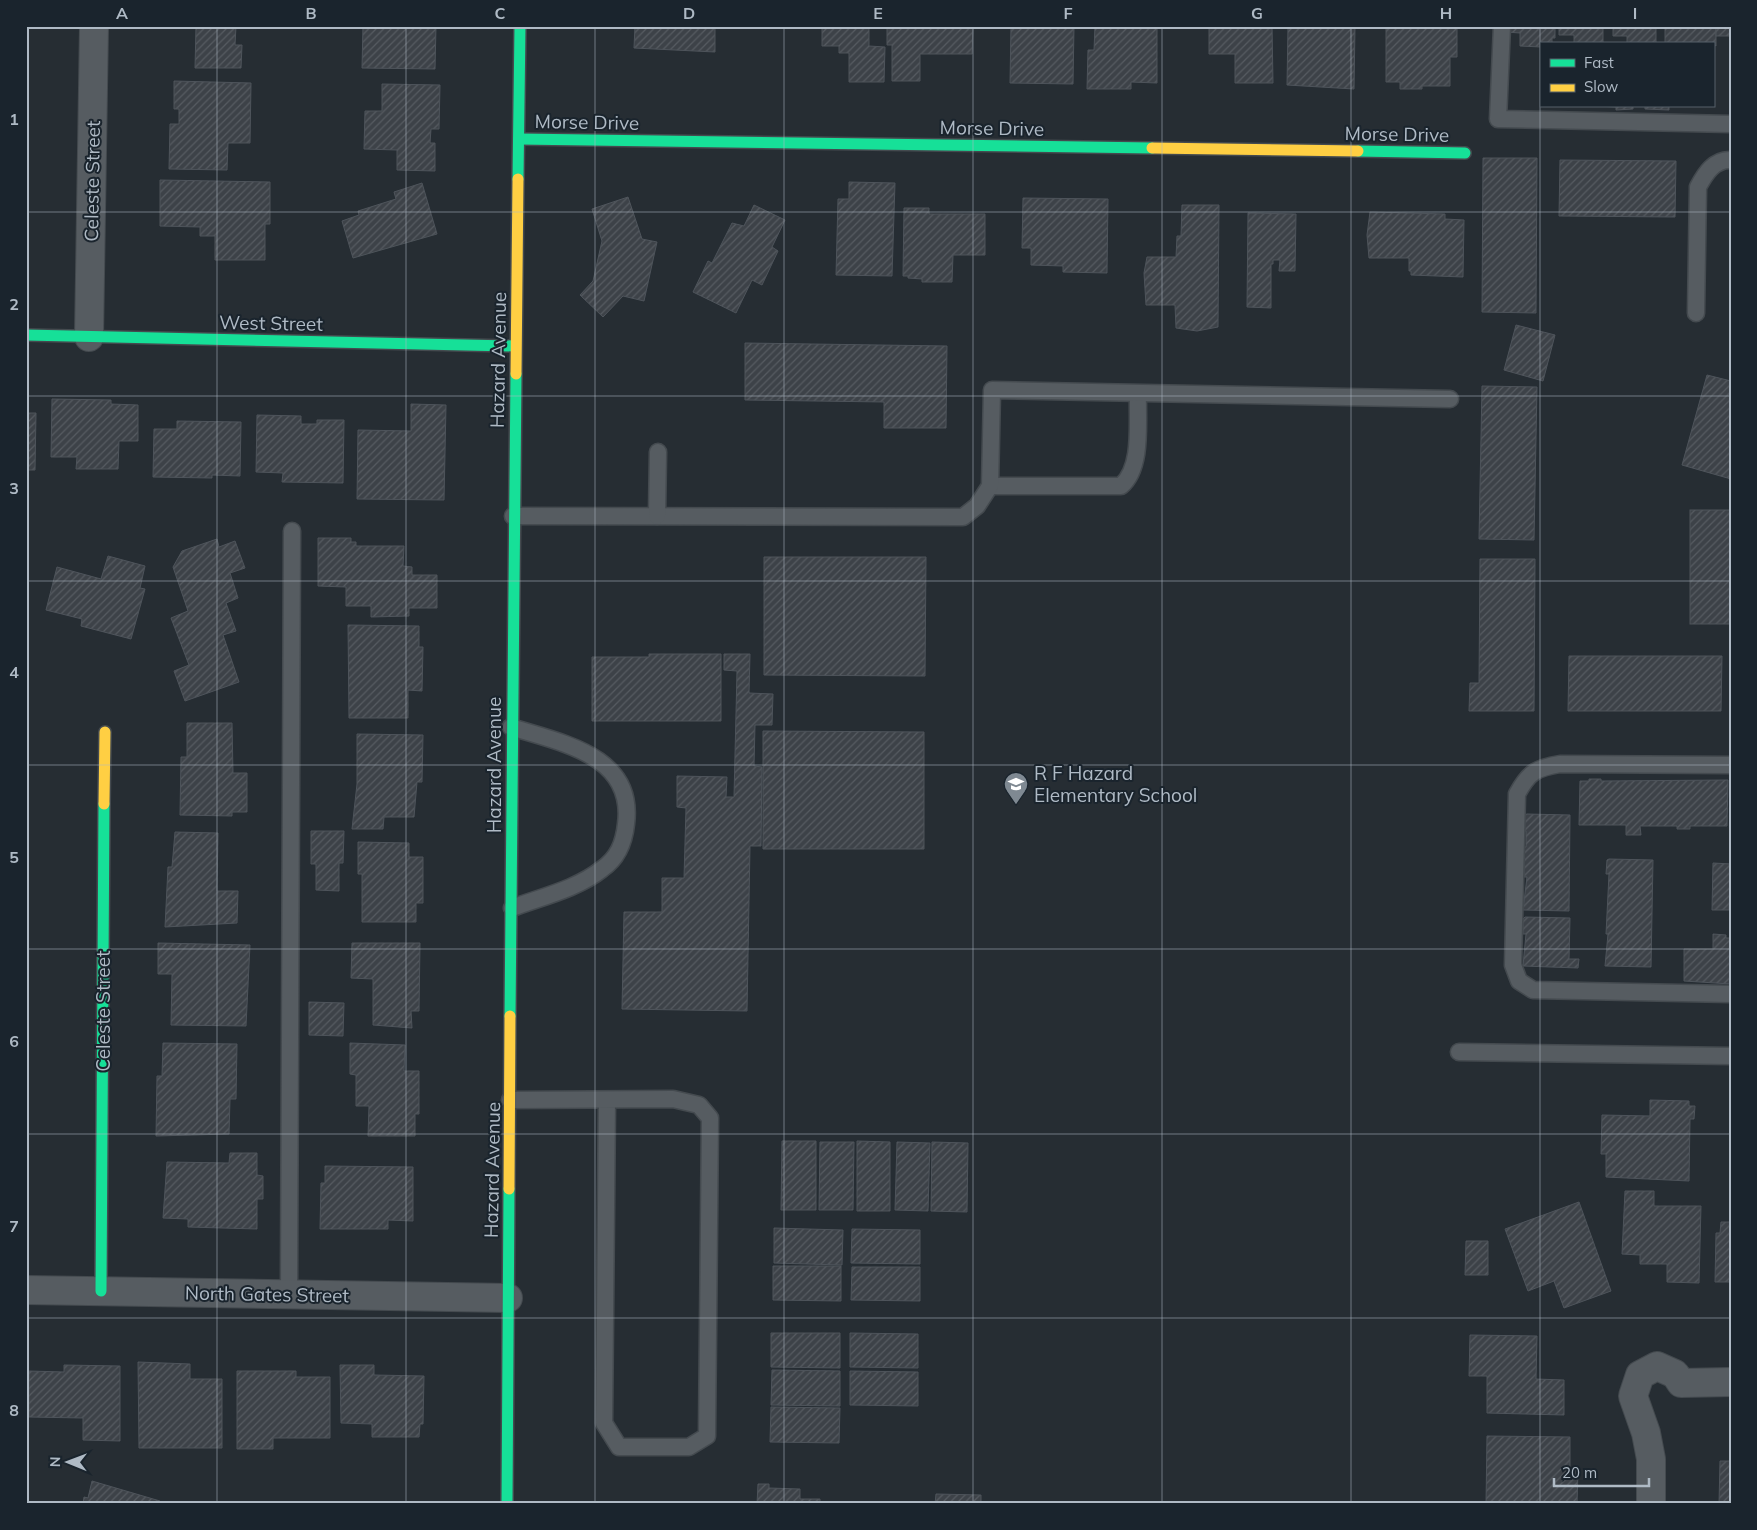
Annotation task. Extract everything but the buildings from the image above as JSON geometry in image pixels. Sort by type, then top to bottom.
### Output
[{"type":"street","name":"Celeste Street","points":[[89,337],[94,26]]},
{"type":"street","name":"Hazard Avenue","points":[[507,1504],[512,908],[511,727],[520,26]]},
{"type":"street","name":"Morse Drive","points":[[519,139],[1465,153]]},
{"type":"street","name":"West Street","points":[[26,336],[515,346]]},
{"type":"street","name":"Celeste Street","points":[[101,1291],[105,732]]},
{"type":"street","name":"North Gates Street","points":[[26,1290],[508,1298]]},
{"type":"street","points":[[1651,1504],[1650,1459],[1646,1433],[1633,1396],[1635,1385],[1640,1375],[1657,1366],[1675,1374],[1681,1383],[1731,1382]]},
{"type":"lane","points":[[1502,26],[1498,119],[1731,124]]},
{"type":"lane","points":[[1696,313],[1698,187],[1707,171],[1723,160],[1731,160]]},
{"type":"lane","points":[[513,516],[963,517],[977,506],[990,486],[992,390],[1450,399]]},
{"type":"lane","points":[[990,486],[1121,486],[1130,479],[1135,466],[1138,394]]},
{"type":"lane","points":[[657,516],[658,452]]},
{"type":"lane","points":[[289,1294],[292,531]]},
{"type":"lane","points":[[511,727],[575,747],[614,772],[623,792],[627,816],[625,836],[618,854],[603,869],[581,882],[512,908]]},
{"type":"lane","points":[[1731,765],[1560,764],[1540,767],[1525,778],[1516,794],[1513,965],[1519,981],[1533,990],[1731,994]]},
{"type":"lane","points":[[1459,1052],[1731,1056]]},
{"type":"lane","points":[[510,1100],[607,1100],[673,1100],[699,1105],[710,1118],[707,1436],[689,1447],[619,1447],[604,1423],[607,1100]]},
{"type":"traffic: fast","points":[[518,179],[520,26]]},
{"type":"traffic: fast","points":[[519,139],[1152,148]]},
{"type":"traffic: fast","points":[[1358,151],[1465,153]]},
{"type":"traffic: fast","points":[[26,335],[515,346]]},
{"type":"traffic: fast","points":[[510,1016],[516,374]]},
{"type":"traffic: fast","points":[[101,1291],[104,804]]},
{"type":"traffic: fast","points":[[507,1504],[509,1189]]},
{"type":"traffic: slow","points":[[1152,148],[1358,151]]},
{"type":"traffic: slow","points":[[516,374],[518,179]]},
{"type":"traffic: slow","points":[[104,804],[105,732]]},
{"type":"traffic: slow","points":[[509,1189],[510,1016]]},
{"type":"place","name":"R F Hazard Elementary School","points":[[1016,805]]}]
